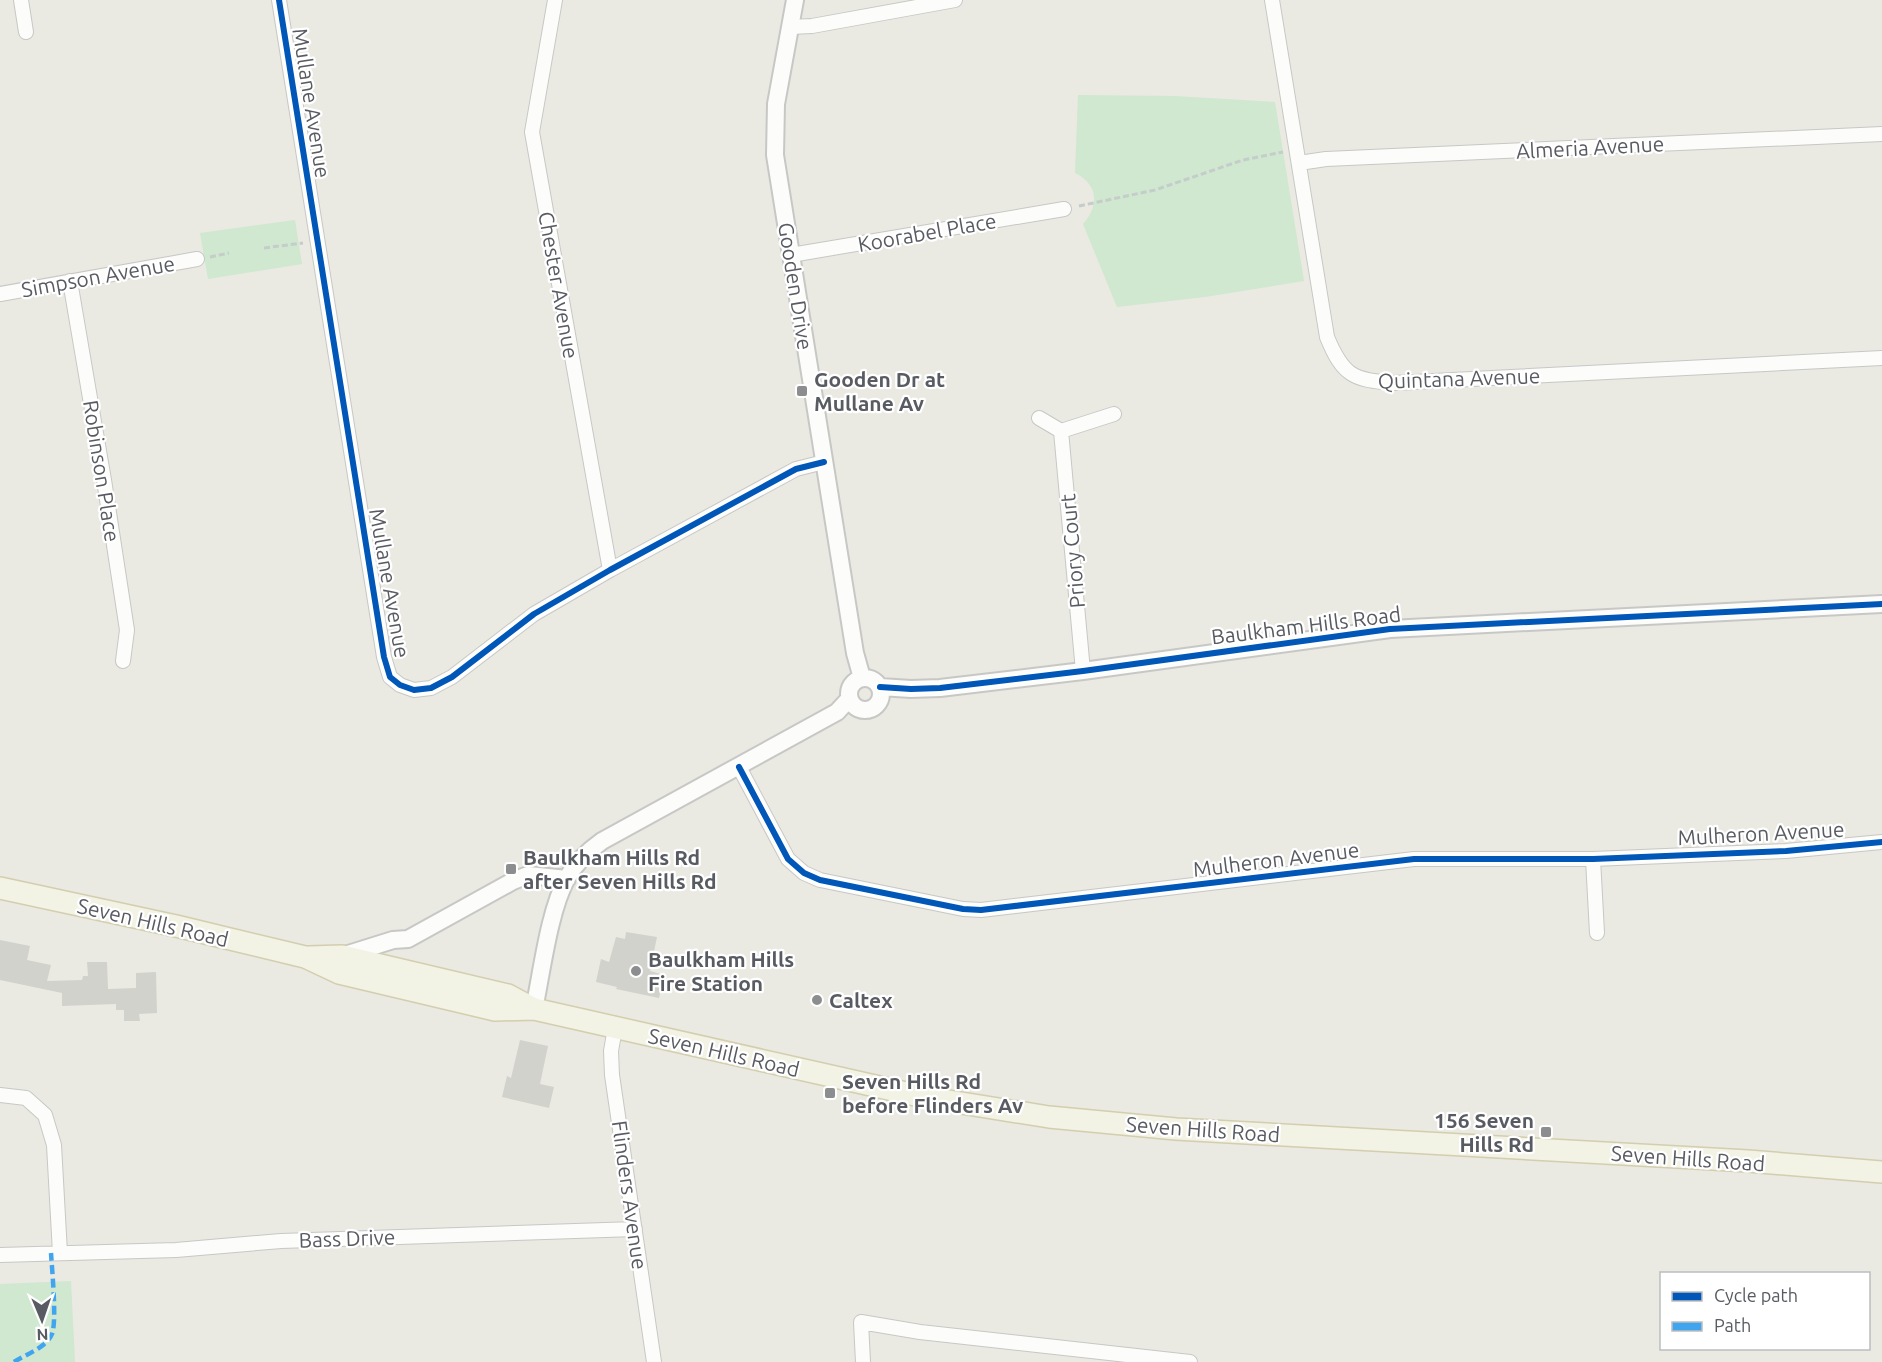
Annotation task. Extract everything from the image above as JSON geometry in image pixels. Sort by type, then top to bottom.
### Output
[{"type":"main road","name":"Seven Hills Road","points":[[0,888],[305,957],[339,973],[495,1010],[534,1009],[924,1097],[1049,1117],[1176,1129],[1725,1160],[1882,1172]]},
{"type":"main road","name":"Seven Hills Road","points":[[305,957],[342,956],[508,994],[534,1009]]},
{"type":"street","points":[[21,0],[26,32]]},
{"type":"street","name":"Mullane Avenue","points":[[279,0],[382,646],[390,677],[400,685],[414,690],[431,688],[452,677],[534,614],[610,570],[796,469],[824,462]]},
{"type":"street","name":"Chester Avenue","points":[[555,0],[532,132],[610,570]]},
{"type":"street","name":"Gooden Drive","points":[[795,0],[776,104],[775,155],[855,653],[862,678]]},
{"type":"street","points":[[790,27],[812,26],[955,0]]},
{"type":"street","name":"Quintana Avenue","points":[[1272,0],[1327,337],[1336,359],[1352,376],[1372,382],[1394,383],[1882,358]]},
{"type":"street","name":"Almeria Avenue","points":[[1298,156],[1326,159],[1882,134]]},
{"type":"street","name":"Koorabel Place","points":[[791,255],[1064,209]]},
{"type":"street","name":"Simpson Avenue","points":[[0,294],[197,259]]},
{"type":"street","name":"Robinson Place","points":[[70,281],[127,630],[123,661]]},
{"type":"street","points":[[1039,418],[1061,431],[1114,414]]},
{"type":"street","name":"Priory Court","points":[[1061,431],[1083,671]]},
{"type":"street","name":"Baulkham Hills Road","points":[[880,687],[940,688],[1390,629],[1882,604]]},
{"type":"street","points":[[534,1009],[556,907],[567,879],[576,864],[589,851],[602,841],[837,712],[849,699],[852,684],[862,678],[874,680],[880,687],[881,697],[878,705],[873,709],[856,708],[849,699]]},
{"type":"street","name":"Mulheron Avenue","points":[[739,767],[788,859],[804,873],[820,880],[972,910],[1414,859],[1593,859],[1786,850],[1882,842]]},
{"type":"street","points":[[1593,859],[1597,933]]},
{"type":"street","points":[[342,956],[393,940],[408,939],[521,878],[539,875],[567,879]]},
{"type":"street","name":"Flinders Avenue","points":[[615,1028],[610,1051],[612,1075],[654,1362]]},
{"type":"street","points":[[0,1095],[26,1098],[45,1115],[54,1145],[60,1253]]},
{"type":"street","name":"Bass Drive","points":[[0,1255],[176,1250],[282,1240],[635,1229]]},
{"type":"street","points":[[863,1362],[861,1322],[920,1332],[1190,1362]]},
{"type":"path","points":[[1064,209],[1155,190],[1243,160],[1298,156]]},
{"type":"path","points":[[264,248],[303,243]]},
{"type":"green space","points":[[1078,95],[1174,96],[1275,102],[1304,281],[1205,297],[1117,307],[1083,224],[1092,210],[1094,196],[1089,184],[1075,173]]},
{"type":"green space","points":[[295,220],[302,264],[208,279],[200,233]]},
{"type":"green space","points":[[71,1281],[75,1362],[0,1362],[0,1284]]},
{"type":"building","points":[[626,932],[657,937],[650,971],[664,975],[659,998],[616,989],[617,987],[596,982],[601,959],[609,962],[616,937],[625,939]]},
{"type":"building","points":[[0,940],[30,946],[27,960],[51,965],[47,981],[82,980],[83,976],[88,976],[87,962],[107,962],[108,989],[136,988],[136,973],[156,972],[157,1013],[139,1014],[140,1021],[124,1021],[124,1010],[116,1010],[116,1004],[62,1006],[62,993],[0,980]]},
{"type":"building","points":[[520,1040],[548,1046],[540,1084],[554,1087],[549,1108],[502,1097],[507,1076],[511,1078]]},
{"type":"marked path","points":[[14,1362],[41,1347],[52,1334],[54,1307],[51,1253]]},
{"type":"cycle path","points":[[279,0],[384,657],[390,677],[400,685],[414,690],[431,688],[452,677],[534,614],[610,570],[796,469],[824,462]]},
{"type":"cycle path","points":[[880,687],[940,688],[1390,629],[1882,604]]},
{"type":"cycle path","points":[[739,767],[788,859],[804,873],[820,880],[963,909],[981,910],[1414,859],[1593,859],[1786,851],[1882,842]]},
{"type":"place","name":"Gooden Dr at Mullane Av","points":[[802,391]]},
{"type":"place","name":"Baulkham Hills Rd after Seven Hills Rd","points":[[511,869]]},
{"type":"place","name":"Baulkham Hills Fire Station","points":[[636,971]]},
{"type":"place","name":"Caltex","points":[[817,1000]]},
{"type":"place","name":"Seven Hills Rd before Flinders Av","points":[[830,1093]]},
{"type":"place","name":"156 Seven Hills Rd","points":[[1546,1132]]}]
